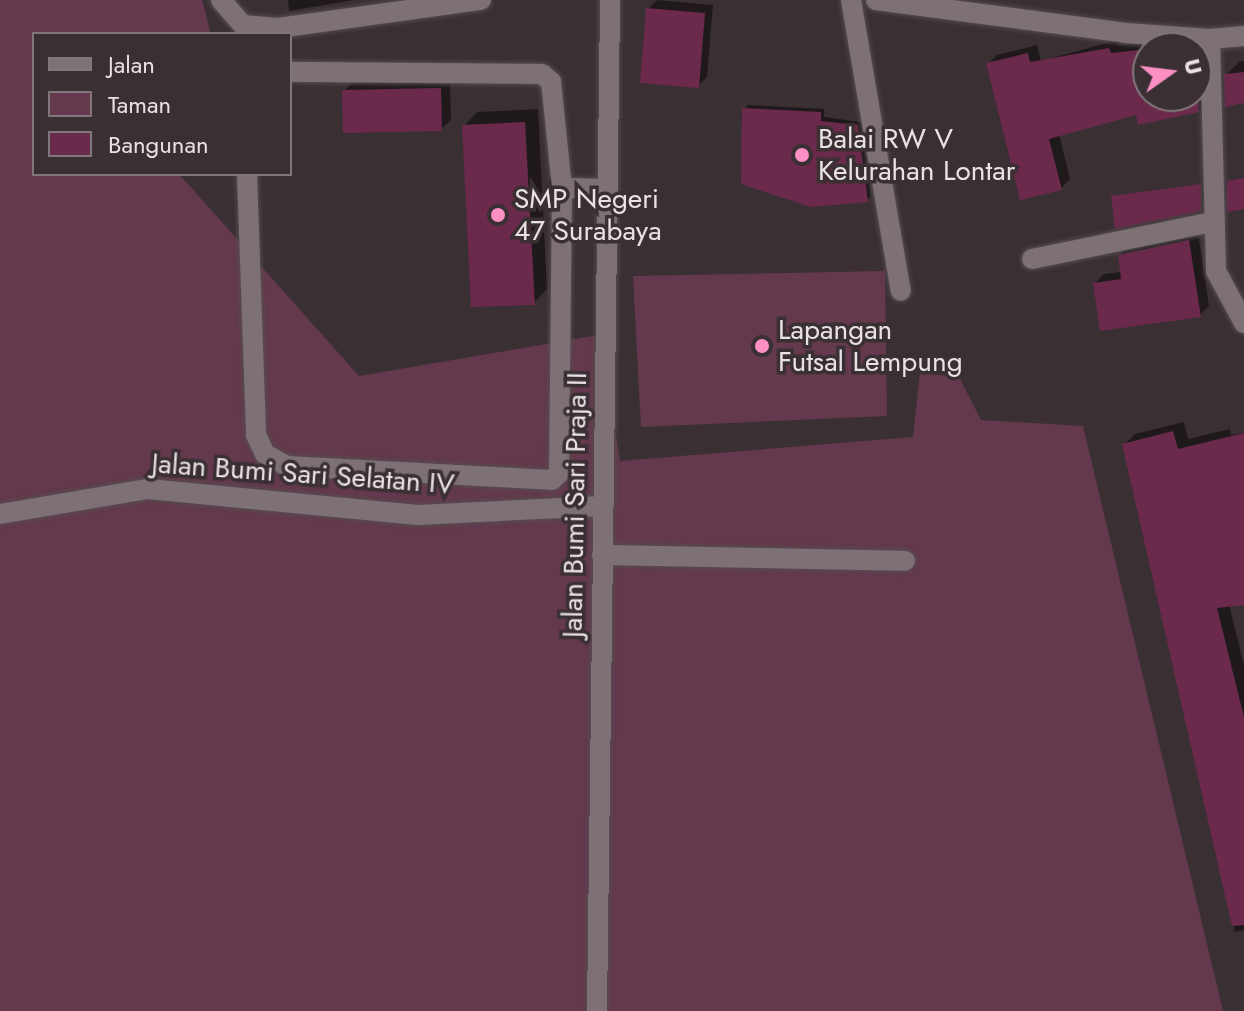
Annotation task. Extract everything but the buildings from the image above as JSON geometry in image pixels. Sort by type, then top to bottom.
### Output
[{"type":"street","points":[[221,0],[243,25],[278,28],[481,0]]},
{"type":"street","name":"Jalan Bumi Sari Praja II","points":[[597,1011],[610,0]]},
{"type":"street","points":[[851,0],[901,291]]},
{"type":"street","points":[[876,0],[1150,32]]},
{"type":"street","points":[[1212,39],[1244,36]]},
{"type":"street","points":[[247,176],[256,435],[265,454],[287,466],[541,482],[559,473],[562,188],[556,96],[542,74],[292,72]]},
{"type":"street","points":[[1211,112],[1216,271],[1244,323]]},
{"type":"street","points":[[562,188],[607,189]]},
{"type":"street","points":[[1032,259],[1212,222]]},
{"type":"street","name":"Jalan Bumi Sari Selatan IV","points":[[0,514],[148,489],[418,515],[603,506]]},
{"type":"street","points":[[602,555],[905,561]]},
{"type":"green space","points":[[0,0],[202,0],[210,32],[32,32],[32,176],[181,176],[359,376],[599,335],[620,461],[913,437],[920,373],[959,377],[981,420],[1083,426],[1223,1011],[0,1011]]},
{"type":"green space","name":"Lapangan Futsal Lempung","points":[[885,271],[887,416],[641,427],[633,276]]},
{"type":"place","name":"Balai RW V Kelurahan Lontar","points":[[802,155]]},
{"type":"place","name":"SMP Negeri 47 Surabaya","points":[[498,215]]},
{"type":"place","name":"Lapangan Futsal Lempung","points":[[762,346]]}]
